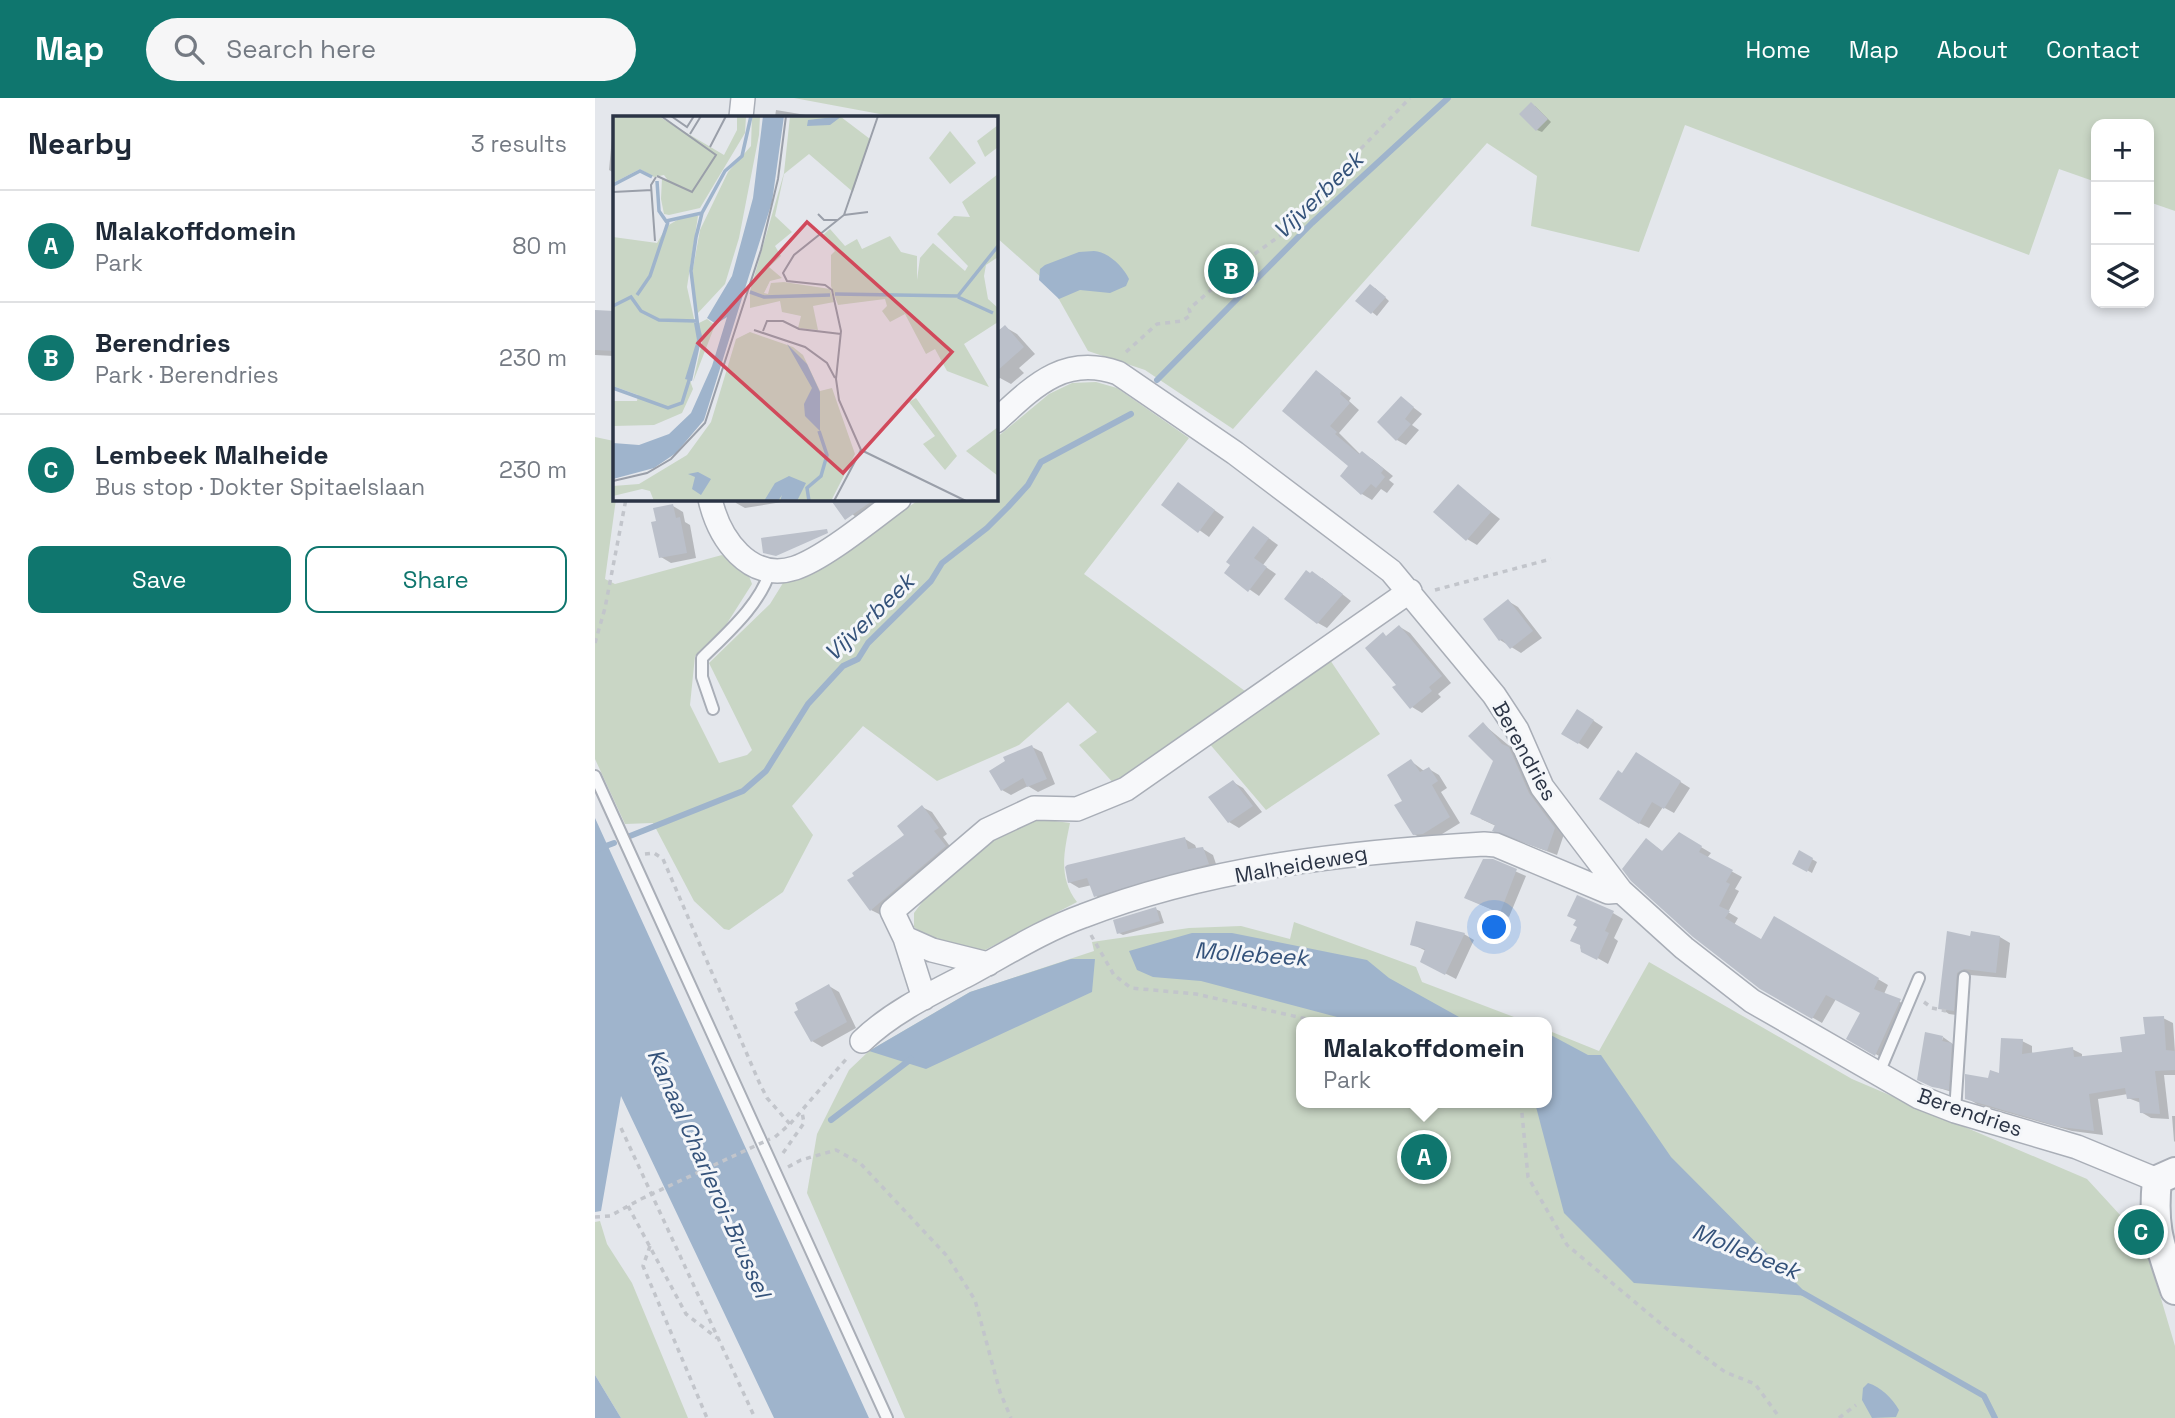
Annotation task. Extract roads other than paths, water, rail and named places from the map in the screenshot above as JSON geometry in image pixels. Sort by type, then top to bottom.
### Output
[{"type":"street","points":[[741,116],[743,98]]},
{"type":"street","name":"Berendries","points":[[997,420],[1047,378],[1069,368],[1087,367],[1118,373],[1267,477],[1380,561],[1414,596],[1494,695],[1517,730],[1542,787],[1621,891],[1684,948],[1752,1001],[1919,1097],[1955,1111],[2166,1176]]},
{"type":"street","points":[[709,500],[726,539],[737,553],[744,561],[770,571],[795,568],[897,500]]},
{"type":"street","points":[[924,998],[905,938],[892,911],[986,830],[1034,808],[1077,809],[1126,789],[1414,596]]},
{"type":"street","name":"Malheideweg","points":[[862,1041],[875,1028],[924,998],[1081,916],[1148,895],[1261,868],[1381,850],[1484,844],[1496,845],[1608,892],[1621,891]]},
{"type":"street","points":[[905,938],[932,950],[988,964]]},
{"type":"street","points":[[2166,1176],[2155,1232],[2175,1290]]},
{"type":"lane","points":[[713,709],[702,677],[702,659],[740,620],[767,581],[770,571]]},
{"type":"lane","points":[[595,776],[887,1418]]},
{"type":"lane","points":[[1955,1111],[1964,977]]},
{"type":"lane","points":[[1879,1073],[1919,978]]},
{"type":"water","points":[[1094,251],[1105,254],[1119,265],[1129,279],[1126,286],[1110,293],[1080,290],[1059,299],[1039,280],[1040,269],[1045,265],[1079,252]]},
{"type":"water","name":"Kanaal Charleroi-Brussel","points":[[595,818],[869,1418],[774,1418],[621,1096],[601,1211],[595,1212]]},
{"type":"water","points":[[1192,933],[1232,933],[1367,960],[1389,978],[1459,1017],[1337,1017],[1201,981],[1153,977],[1137,970],[1129,951]]},
{"type":"water","points":[[1071,959],[1095,959],[1092,992],[926,1069],[869,1051],[970,992]]},
{"type":"water","points":[[1552,1036],[1588,1055],[1601,1055],[1671,1157],[1809,1296],[1634,1283],[1564,1213],[1536,1108],[1552,1108]]},
{"type":"water","points":[[595,1375],[621,1418],[595,1418]]},
{"type":"water","points":[[1868,1383],[1882,1390],[1893,1401],[1899,1410],[1896,1417],[1872,1418],[1862,1400],[1863,1388]]},
{"type":"waterway","name":"Vijverbeek","points":[[1157,380],[1312,223],[1448,98]]},
{"type":"waterway","name":"Vijverbeek","points":[[630,836],[743,791],[766,771],[808,704],[843,666],[858,659],[868,643],[931,581],[942,563],[987,528],[1008,507],[1028,485],[1041,462],[1131,414]]},
{"type":"waterway","name":"Vijverbeek","points":[[595,850],[614,843]]},
{"type":"waterway","name":"Mollebeek","points":[[831,1120],[911,1059]]},
{"type":"waterway","name":"Mollebeek","points":[[1803,1293],[1984,1396],[1995,1418]]},
{"type":"place","name":"Berendries","points":[[1231,271]]},
{"type":"place","name":"Malakoffdomein","points":[[1424,1157]]},
{"type":"place","name":"Lembeek Malheide","points":[[2141,1232]]}]
